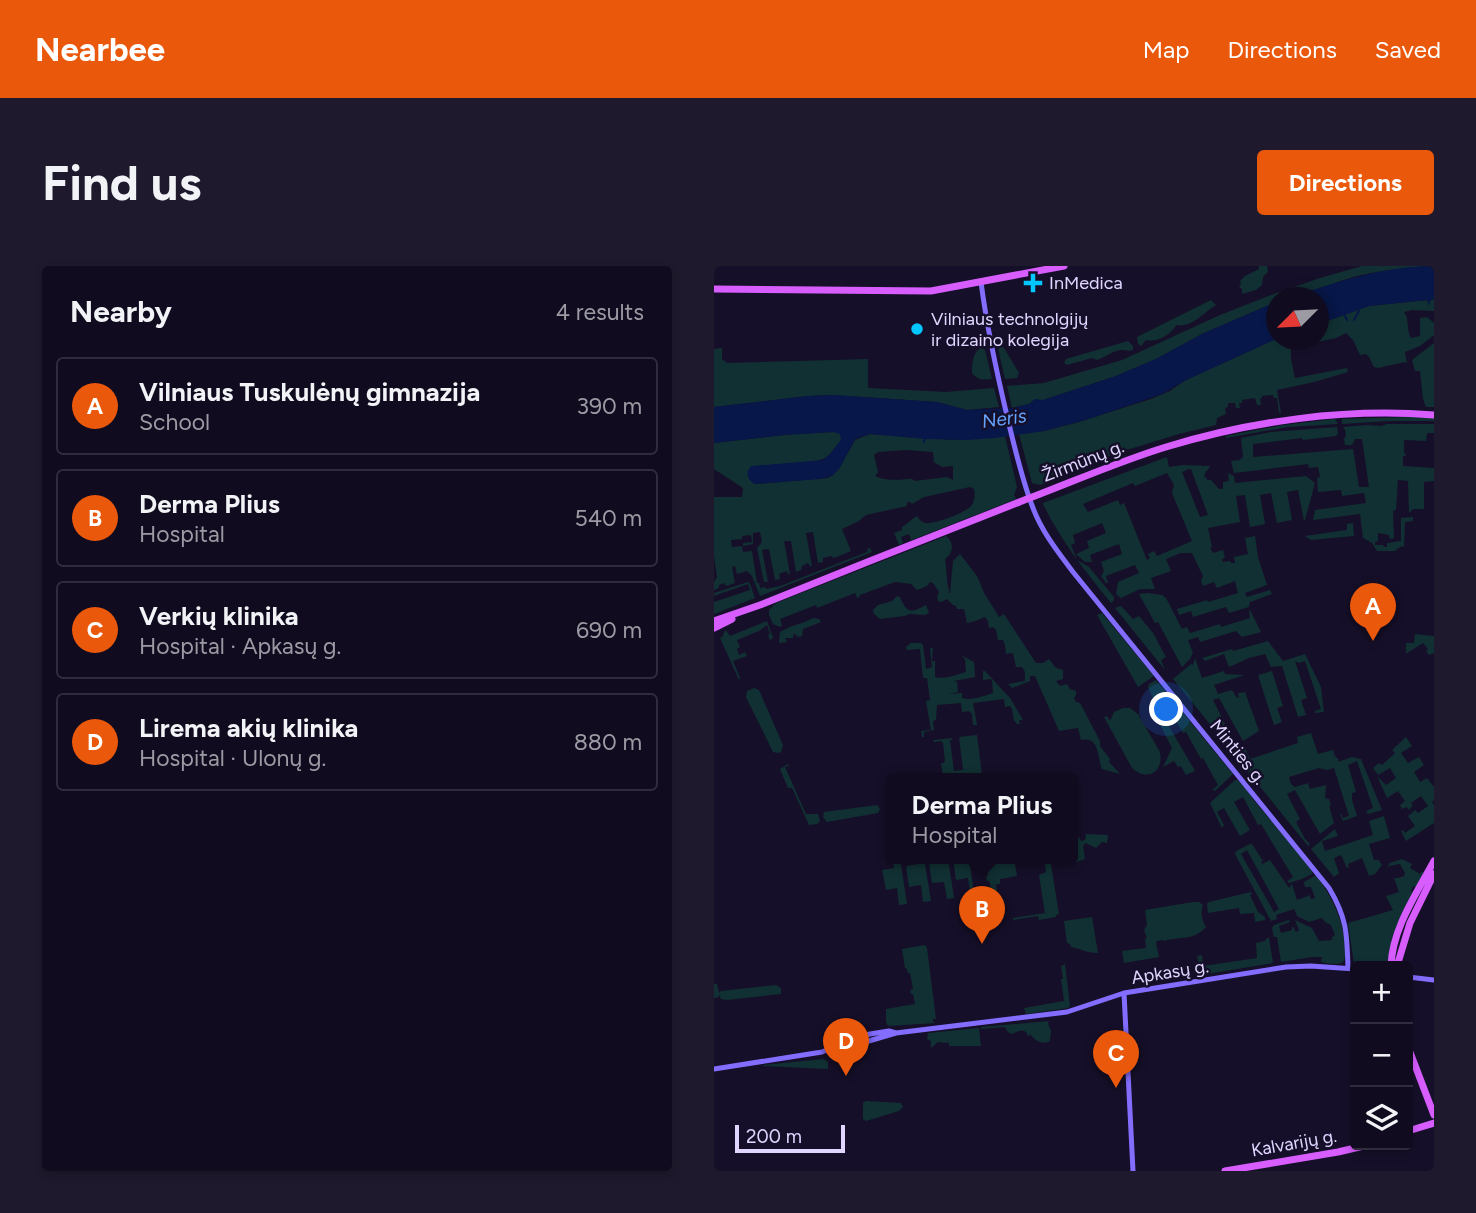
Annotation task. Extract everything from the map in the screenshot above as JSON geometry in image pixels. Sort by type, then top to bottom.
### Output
[{"type":"main road","points":[[714,289],[924,291],[1064,266]]},
{"type":"main road","name":"Minties g.","points":[[981,282],[989,341],[1020,470],[1042,527],[1073,572],[1329,888],[1345,922],[1351,961]]},
{"type":"main road","name":"Žirmūnų g.","points":[[714,621],[1097,471],[1166,447],[1241,428],[1295,419],[1339,415],[1434,415]]},
{"type":"main road","name":"Žirmūnų g.","points":[[714,628],[760,605]]},
{"type":"main road","points":[[1391,961],[1401,926],[1434,861]]},
{"type":"main road","points":[[1399,961],[1410,923],[1434,874]]},
{"type":"main road","name":"Apkasų g.","points":[[1133,1171],[1124,993],[1292,966],[1350,968]]},
{"type":"main road","points":[[1413,978],[1434,980]]},
{"type":"main road","points":[[714,1069],[838,1050],[896,1033],[1068,1012],[1124,993]]},
{"type":"main road","points":[[1413,1061],[1434,1115]]},
{"type":"main road","points":[[1413,1129],[1434,1123]]},
{"type":"main road","name":"Kalvarijų g.","points":[[1225,1171],[1350,1149]]},
{"type":"green space","points":[[1259,266],[1268,268],[1262,285],[1242,294],[1240,281],[1259,269]]},
{"type":"green space","points":[[1362,266],[1429,266],[1366,274],[1322,287],[1294,287]]},
{"type":"green space","points":[[1266,297],[1266,306],[1204,333],[1156,359],[1116,376],[1012,408],[1007,386],[1044,383],[1122,360]]},
{"type":"green space","points":[[1434,299],[1434,311],[1404,312],[1411,338],[1420,336],[1420,318],[1427,317],[1434,323],[1434,335],[1420,346],[1405,352],[1407,364],[1405,362],[1374,367],[1366,354],[1360,355],[1353,340],[1346,333],[1329,340],[1329,320],[1369,306],[1428,300],[1428,305]]},
{"type":"green space","points":[[1211,300],[1216,305],[1192,322],[1176,325],[1164,337],[1146,340],[1141,346],[1138,344],[1137,337]]},
{"type":"green space","points":[[1128,341],[1133,350],[1117,351],[1097,360],[1092,358],[1067,365],[1064,363],[1066,359]]},
{"type":"green space","points":[[1434,343],[1434,407],[1426,407],[1420,371],[1415,371],[1412,360]]},
{"type":"green space","points":[[1266,344],[1266,350],[1291,350],[1295,378],[1347,368],[1348,372],[1277,390],[1281,413],[1277,398],[1273,395],[1262,396],[1261,405],[1257,405],[1255,398],[1242,400],[1242,403],[1239,403],[1240,408],[1236,408],[1235,403],[1228,403],[1226,414],[1217,418],[1216,425],[1130,449],[1117,450],[1105,459],[1040,485],[1032,483],[1019,434],[1079,422],[1151,399]]},
{"type":"green space","points":[[1001,346],[1019,373],[1017,378],[1005,379],[998,348]]},
{"type":"green space","points":[[722,348],[722,359],[727,363],[868,359],[868,388],[946,392],[994,388],[999,407],[967,410],[937,402],[833,395],[714,407],[714,349]]},
{"type":"green space","points":[[982,348],[985,350],[992,379],[981,379],[972,373],[975,354]]},
{"type":"green space","points":[[1434,418],[1434,421],[1342,424],[1342,419]]},
{"type":"green space","points":[[1335,419],[1338,424],[1288,427],[1226,438],[1283,425]]},
{"type":"green space","points":[[1434,424],[1434,433],[1427,433],[1426,441],[1404,440],[1406,456],[1403,456],[1403,466],[1434,468],[1434,481],[1424,482],[1424,509],[1413,509],[1409,513],[1408,481],[1398,480],[1396,510],[1393,511],[1394,538],[1390,539],[1389,535],[1378,533],[1378,541],[1375,542],[1375,545],[1387,547],[1387,543],[1401,541],[1401,518],[1413,517],[1413,521],[1405,522],[1404,546],[1395,551],[1377,551],[1372,543],[1363,538],[1360,514],[1313,520],[1315,510],[1366,503],[1364,493],[1342,496],[1341,490],[1318,492],[1318,467],[1309,468],[1308,464],[1234,473],[1231,461],[1243,457],[1241,438],[1271,432],[1337,427],[1336,436],[1253,444],[1253,457],[1353,449],[1359,487],[1369,487],[1362,439],[1355,439],[1352,445],[1345,445],[1343,427]]},
{"type":"green space","points":[[834,432],[839,433],[842,439],[830,454],[817,461],[750,467],[755,484],[828,478],[839,469],[855,440],[870,434],[956,440],[1005,436],[1017,487],[1014,495],[1016,499],[909,541],[909,534],[901,537],[903,543],[899,545],[894,533],[902,530],[913,518],[917,516],[922,522],[929,523],[957,514],[972,505],[974,489],[970,487],[924,497],[912,504],[907,502],[907,506],[866,515],[842,529],[851,551],[834,558],[823,558],[823,562],[818,563],[813,532],[806,533],[812,566],[808,563],[796,572],[791,541],[784,541],[790,574],[787,571],[779,574],[780,579],[775,580],[769,549],[762,550],[768,582],[764,582],[757,548],[762,542],[760,532],[753,533],[753,544],[743,546],[743,543],[752,542],[751,535],[742,536],[742,539],[731,540],[732,547],[742,546],[743,552],[752,551],[757,583],[760,588],[766,589],[867,552],[868,548],[872,552],[760,596],[752,576],[747,571],[737,574],[735,566],[732,567],[735,583],[726,586],[724,583],[714,590],[717,577],[714,556],[714,497],[742,497],[743,488],[714,469],[714,443]],"holes":[[[878,452],[933,452],[934,462],[942,467],[953,466],[953,480],[947,477],[915,481],[888,480],[875,476],[878,472],[874,455]]]},
{"type":"green space","points":[[1167,457],[1169,467],[1210,466],[1204,477],[1219,489],[1223,489],[1223,482],[1229,481],[1228,473],[1234,476],[1235,483],[1306,476],[1315,483],[1304,521],[1298,490],[1287,492],[1292,520],[1277,523],[1271,493],[1260,495],[1265,524],[1250,527],[1245,495],[1236,496],[1240,522],[1208,528],[1210,548],[1213,553],[1223,550],[1223,562],[1235,563],[1234,557],[1248,554],[1245,538],[1255,536],[1267,585],[1245,593],[1247,597],[1270,590],[1272,594],[1250,602],[1249,607],[1229,613],[1226,607],[1193,617],[1191,611],[1179,615],[1177,609],[1238,593],[1235,581],[1217,588],[1214,582],[1203,586],[1203,576],[1192,553],[1181,553],[1166,559],[1171,571],[1151,578],[1155,589],[1140,589],[1121,598],[1116,594],[1118,582],[1139,573],[1135,565],[1106,576],[1108,583],[1101,576],[1104,571],[1101,562],[1122,554],[1119,544],[1090,555],[1092,562],[1085,562],[1076,554],[1089,548],[1087,541],[1106,533],[1102,523],[1073,535],[1075,543],[1071,545],[1077,559],[1043,503]],"holes":[[[1191,469],[1208,515],[1200,517],[1182,472]],[[1167,473],[1174,485],[1172,493],[1192,541],[1157,556],[1154,551],[1148,554],[1150,558],[1147,560],[1124,503],[1120,505],[1118,500],[1088,512],[1083,504],[1133,483],[1135,486]]]},
{"type":"green space","points":[[1353,523],[1354,536],[1311,540],[1305,536],[1347,530],[1347,524]]},
{"type":"green space","points":[[946,536],[952,548],[945,559],[950,594],[953,561],[960,554],[977,576],[999,617],[1004,614],[1036,663],[1049,659],[1056,668],[1063,670],[1063,679],[1056,681],[1060,686],[1067,684],[1070,689],[1076,691],[1076,702],[1080,703],[1100,741],[1100,746],[1110,759],[1109,762],[1120,774],[1102,769],[1095,744],[1081,740],[1078,728],[1059,731],[1035,676],[1030,676],[1030,681],[1012,688],[1008,684],[1025,681],[1025,672],[1022,667],[1016,667],[1013,653],[1006,654],[1003,640],[998,640],[996,630],[989,628],[985,617],[967,623],[964,609],[957,609],[947,599],[938,601],[939,592],[933,583],[930,582],[917,590],[911,584],[895,582],[860,595],[858,599],[855,593],[780,619],[780,627],[773,624],[769,610],[776,603]]},
{"type":"green space","points":[[1078,560],[1089,567],[1114,597],[1111,603],[1092,579]]},
{"type":"green space","points":[[748,582],[755,598],[714,614],[714,602],[750,590],[748,584],[714,596],[714,593]]},
{"type":"green space","points":[[1148,593],[1166,598],[1182,629],[1187,627],[1190,633],[1250,618],[1250,610],[1261,632],[1242,637],[1236,631],[1200,642],[1198,637],[1188,640],[1193,653],[1182,667],[1158,622],[1155,623],[1139,594]]},
{"type":"green space","points":[[897,596],[907,609],[913,610],[926,605],[929,613],[880,619],[874,614],[873,610],[878,605],[892,601]]},
{"type":"green space","points":[[1121,606],[1133,619],[1139,616],[1153,633],[1166,657],[1161,660],[1165,670],[1115,608]]},
{"type":"green space","points":[[1102,613],[1154,676],[1138,687],[1097,615]]},
{"type":"green space","points":[[813,618],[821,622],[803,629],[802,636],[798,637],[794,633],[793,638],[785,638],[787,642],[779,643],[780,632]]},
{"type":"green space","points":[[767,621],[773,638],[770,640],[767,625],[737,640],[739,655],[745,652],[747,656],[733,661],[739,680],[720,638],[726,630],[730,636]]},
{"type":"green space","points":[[1415,634],[1434,636],[1434,653],[1429,655],[1423,643],[1406,653],[1406,643],[1414,643]]},
{"type":"green space","points":[[1268,641],[1283,661],[1305,654],[1321,687],[1324,712],[1315,713],[1321,709],[1305,661],[1295,661],[1307,698],[1301,700],[1306,715],[1298,717],[1282,666],[1271,667],[1265,654],[1229,667],[1224,654],[1205,661],[1202,658]]},
{"type":"green space","points":[[910,643],[923,645],[926,669],[932,667],[930,648],[933,648],[932,661],[935,661],[935,677],[938,678],[966,672],[965,659],[961,655],[974,662],[975,677],[954,681],[957,682],[958,692],[948,694],[962,693],[962,698],[970,699],[993,693],[992,680],[983,680],[985,671],[1010,698],[1023,720],[1019,720],[1020,724],[1014,721],[1012,709],[1010,706],[1005,707],[1004,699],[973,703],[977,725],[973,725],[969,711],[962,712],[961,703],[937,705],[934,730],[924,732],[922,737],[921,731],[931,730],[926,701],[930,700],[927,678],[923,678],[920,649],[907,650],[906,646]]},
{"type":"green space","points":[[1195,658],[1202,678],[1224,671],[1225,674],[1244,675],[1214,685],[1218,694],[1232,690],[1237,698],[1238,693],[1245,692],[1259,731],[1243,741],[1219,698],[1213,700],[1225,724],[1218,729],[1228,745],[1233,747],[1232,751],[1173,679],[1193,665]]},
{"type":"green space","points":[[1272,671],[1283,706],[1277,708],[1282,722],[1274,725],[1258,675]]},
{"type":"green space","points":[[1156,680],[1233,774],[1215,791],[1212,790],[1218,785],[1203,758],[1201,759],[1186,732],[1183,733],[1167,705],[1159,709],[1195,771],[1186,775],[1174,761],[1163,767],[1172,748],[1150,708],[1156,705],[1148,687]]},
{"type":"green space","points":[[754,688],[759,690],[783,745],[781,752],[773,752],[746,697],[747,691]]},
{"type":"green space","points":[[1130,708],[1138,714],[1160,752],[1159,765],[1153,773],[1143,774],[1132,768],[1104,717],[1107,716],[1110,721],[1114,712]]},
{"type":"green space","points":[[1311,733],[1318,754],[1333,750],[1338,762],[1352,757],[1361,759],[1382,810],[1368,814],[1366,811],[1373,808],[1357,761],[1348,765],[1356,792],[1352,793],[1352,800],[1357,816],[1343,821],[1341,813],[1343,818],[1349,816],[1334,768],[1319,768],[1289,777],[1295,787],[1308,783],[1310,789],[1326,785],[1325,798],[1329,799],[1334,823],[1320,834],[1295,790],[1287,794],[1300,819],[1296,822],[1310,844],[1308,846],[1236,757],[1245,748],[1250,759],[1298,743],[1297,737]]},
{"type":"green space","points":[[977,735],[982,773],[943,773],[941,763],[945,760],[943,743],[933,740],[952,738],[950,740],[954,771],[963,770],[959,737]]},
{"type":"green space","points":[[1406,737],[1412,746],[1401,753],[1408,763],[1419,757],[1424,765],[1414,772],[1420,782],[1427,778],[1434,787],[1434,823],[1406,841],[1401,831],[1405,833],[1415,826],[1408,816],[1415,810],[1418,813],[1428,806],[1421,796],[1411,803],[1413,806],[1410,811],[1407,807],[1402,809],[1400,805],[1405,801],[1398,791],[1387,798],[1377,776],[1386,785],[1396,778],[1390,768],[1378,775],[1373,768],[1379,763],[1382,765],[1395,753],[1392,750]]},
{"type":"green space","points":[[788,764],[789,766],[785,767],[806,814],[818,814],[820,821],[817,824],[809,825],[792,788],[788,788],[780,769]]},
{"type":"green space","points":[[1235,780],[1249,791],[1312,870],[1312,874],[1289,883],[1287,881],[1293,877],[1261,824],[1258,825],[1243,797],[1234,802],[1250,830],[1240,836],[1224,808],[1217,812],[1224,825],[1222,828],[1210,803]]},
{"type":"green space","points":[[877,805],[880,809],[878,813],[827,822],[823,817],[824,812]]},
{"type":"green space","points":[[1384,816],[1390,838],[1369,844],[1374,860],[1379,860],[1382,865],[1375,874],[1369,876],[1362,858],[1348,864],[1347,868],[1341,855],[1334,858],[1339,873],[1334,877],[1311,849],[1335,829],[1338,836],[1322,841],[1325,851],[1373,835],[1369,821]]},
{"type":"green space","points":[[1086,834],[1108,835],[1107,843],[1102,842],[1096,848],[1086,843],[1083,846],[1085,859],[1078,862],[1078,838],[1081,841],[1085,840]]},
{"type":"green space","points":[[1252,844],[1263,861],[1262,864],[1270,860],[1289,888],[1292,884],[1297,900],[1309,894],[1311,899],[1315,898],[1311,887],[1305,887],[1304,882],[1316,875],[1339,917],[1345,946],[1343,962],[1321,962],[1322,957],[1312,957],[1281,962],[1277,937],[1274,937],[1272,928],[1274,925],[1289,920],[1290,922],[1279,926],[1281,933],[1292,930],[1292,927],[1296,932],[1299,930],[1295,920],[1312,928],[1319,941],[1332,940],[1335,935],[1331,925],[1322,918],[1309,922],[1297,916],[1294,909],[1276,915],[1277,919],[1271,921],[1235,854]],"holes":[[[1247,850],[1279,909],[1274,912],[1241,854]]]},
{"type":"green space","points":[[1402,859],[1412,864],[1410,868],[1420,874],[1422,871],[1424,873],[1417,888],[1413,886],[1411,891],[1415,893],[1388,961],[1354,961],[1348,923],[1393,910],[1386,896],[1399,892],[1394,878],[1404,876],[1405,873],[1400,864],[1386,869],[1390,863]]},
{"type":"green space","points":[[894,864],[901,864],[907,904],[899,905],[897,888],[886,890],[882,870],[894,868]]},
{"type":"green space","points":[[925,864],[931,901],[923,902],[921,885],[909,887],[906,866]]},
{"type":"green space","points":[[929,864],[949,864],[954,898],[947,899],[944,882],[932,883]]},
{"type":"green space","points":[[954,864],[970,864],[974,892],[970,893],[968,878],[956,880]]},
{"type":"green space","points":[[987,864],[1015,864],[1017,876],[1000,879],[1000,884],[996,884],[998,899],[987,901],[985,895],[991,894],[990,883],[986,877]]},
{"type":"green space","points":[[1045,864],[1051,864],[1059,914],[1039,920],[1038,916],[1013,920],[1045,913],[1039,875],[1046,872]]},
{"type":"green space","points":[[1251,892],[1258,912],[1265,920],[1255,922],[1254,913],[1240,914],[1239,908],[1208,913],[1209,902]]},
{"type":"green space","points":[[1193,902],[1203,905],[1202,916],[1206,927],[1186,937],[1157,941],[1159,957],[1124,963],[1122,951],[1146,948],[1145,910]]},
{"type":"green space","points":[[1092,917],[1098,953],[1071,947],[1067,943],[1064,921]]},
{"type":"green space","points":[[1267,938],[1273,963],[1201,975],[1197,956],[1202,955],[1203,966],[1257,958],[1256,943]]},
{"type":"green space","points":[[925,945],[936,1019],[933,1019],[933,1022],[936,1023],[888,1026],[886,1009],[915,1004],[910,990],[913,989],[910,973],[905,968],[902,949]]},
{"type":"green space","points":[[1065,964],[1070,1006],[1026,1014],[1024,1008],[1064,1001],[1061,966]]},
{"type":"green space","points":[[714,984],[717,984],[719,993],[776,985],[781,988],[781,994],[727,1000],[721,999],[719,994],[719,997],[714,998]]},
{"type":"green space","points":[[1049,1021],[1050,1041],[1044,1043],[1030,1034],[1028,1037],[1023,1031],[1012,1034],[1005,1027],[981,1029],[981,1027]]},
{"type":"green space","points":[[979,1028],[981,1046],[949,1046],[949,1043],[938,1042],[931,1048],[931,1041],[927,1039],[928,1033]]},
{"type":"green space","points":[[824,1059],[828,1062],[828,1069],[763,1066],[763,1065]]},
{"type":"green space","points":[[863,1103],[901,1103],[903,1107],[899,1111],[866,1121],[863,1119]]},
{"type":"water","points":[[1434,266],[1434,299],[1430,300],[1429,306],[1427,300],[1369,306],[1329,320],[1329,287],[1324,287],[1379,272]]},
{"type":"water","name":"Neris","points":[[1266,306],[1266,344],[1162,394],[1044,431],[967,440],[870,434],[855,439],[839,469],[832,476],[755,484],[748,476],[748,470],[752,466],[823,460],[841,440],[840,434],[834,432],[785,435],[714,443],[714,407],[833,395],[937,402],[967,410],[1012,408],[1116,376],[1156,359],[1204,333]]},
{"type":"waterway","points":[[1354,320],[1359,311]]},
{"type":"waterway","points":[[1345,316],[1347,320]]},
{"type":"place","name":"InMedica","points":[[1033,283]]},
{"type":"place","name":"Vilniaus technolgijų ir dizaino kolegija","points":[[917,329]]},
{"type":"place","name":"Vilniaus Tuskulėnų gimnazija","points":[[1373,641]]},
{"type":"place","name":"Derma Plius","points":[[982,944]]},
{"type":"place","name":"Lirema akių klinika","points":[[846,1076]]},
{"type":"place","name":"Verkių klinika","points":[[1116,1088]]}]
